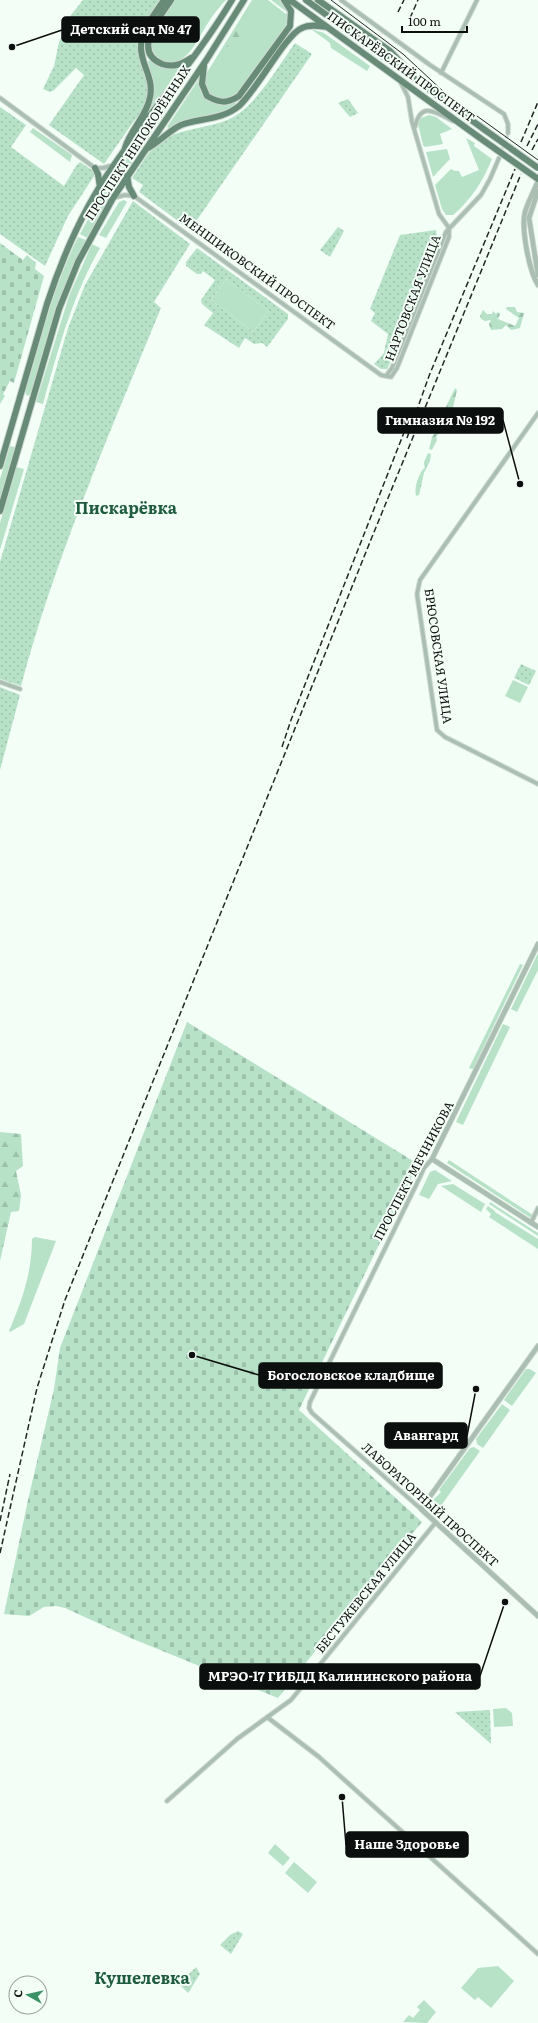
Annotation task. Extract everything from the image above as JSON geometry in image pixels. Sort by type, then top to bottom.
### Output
[{"type":"main road","points":[[124,152],[128,138],[144,112],[150,97],[150,81],[142,56],[142,41],[147,25],[164,0]]},
{"type":"main road","points":[[171,0],[150,36],[148,49],[150,54],[159,63],[172,67],[183,64],[196,54]]},
{"type":"main road","name":"ПРОСПЕКТ НЕПОКОРЁННЫХ","points":[[0,466],[56,278],[80,222],[114,164],[196,54],[232,0]]},
{"type":"main road","name":"ПРОСПЕКТ НЕПОКОРЁННЫХ","points":[[0,511],[59,308],[78,262],[113,198],[206,60],[244,0]]},
{"type":"main road","points":[[206,60],[202,84],[207,96],[222,102],[233,100],[239,96],[290,26],[291,11],[284,0]]},
{"type":"main road","name":"ПИСКАРЁВСКИЙ ПРОСПЕКТ","points":[[290,0],[538,180]]},
{"type":"main road","name":"ПИСКАРЁВСКИЙ ПРОСПЕКТ","points":[[306,0],[538,168]]},
{"type":"main road","points":[[318,0],[390,51],[407,67],[416,80]]},
{"type":"main road","points":[[146,149],[179,126],[219,116],[232,111],[250,95],[297,31],[309,26],[327,27]]},
{"type":"main road","points":[[95,168],[98,174],[100,186]]},
{"type":"main road","points":[[128,175],[129,187],[134,196]]},
{"type":"street","points":[[341,0],[441,73],[504,114],[508,124],[508,133]]},
{"type":"street","points":[[441,73],[476,0]]},
{"type":"street","points":[[398,78],[408,97],[410,113],[439,214],[449,228]]},
{"type":"street","points":[[0,98],[95,168],[103,168],[114,164]]},
{"type":"street","points":[[414,128],[416,118],[421,113],[428,110],[435,111],[464,127]]},
{"type":"street","name":"НАРТОВСКАЯ УЛИЦА","points":[[386,376],[392,368],[449,228],[481,195],[499,158]]},
{"type":"street","points":[[538,180],[526,209],[524,219],[529,266],[532,276],[538,285]]},
{"type":"street","points":[[538,191],[529,218],[538,275]]},
{"type":"street","points":[[113,198],[125,194],[134,196]]},
{"type":"street","name":"МЕНШИКОВСКИЙ ПРОСПЕКТ","points":[[134,196],[386,376]]},
{"type":"street","name":"БРЮСОВСКАЯ УЛИЦА","points":[[538,413],[420,580],[417,594],[435,726],[445,737],[538,784]]},
{"type":"street","points":[[0,682],[20,689]]},
{"type":"street","name":"ПРОСПЕКТ МЕЧНИКОВА","points":[[309,1408],[310,1402],[422,1174],[432,1159],[538,944]]},
{"type":"street","points":[[432,1159],[538,1227]]},
{"type":"street","points":[[531,1223],[538,1208]]},
{"type":"street","points":[[421,1509],[538,1346]]},
{"type":"street","name":"ЛАБОРАТОРНЫЙ ПРОСПЕКТ","points":[[309,1408],[312,1413],[436,1522],[538,1616]]},
{"type":"street","name":"БЕСТУЖЕВСКАЯ УЛИЦА","points":[[167,1801],[237,1739],[285,1704],[302,1687],[436,1522]]},
{"type":"street","points":[[267,1717],[319,1757],[538,1954]]},
{"type":"green space","points":[[83,0],[160,0],[145,23],[139,40],[148,88],[145,104],[138,119],[136,118],[104,164],[49,125],[84,75],[76,68],[54,90],[50,92],[43,89],[54,66],[59,42],[71,15]]},
{"type":"green space","points":[[174,0],[226,0],[208,22],[195,45],[187,55],[175,62],[169,62],[162,60],[155,54],[152,47],[152,39],[159,22]]},
{"type":"green space","points":[[252,0],[268,0],[286,14],[287,12],[271,0],[280,0],[289,12],[288,25],[241,90],[228,97],[215,97],[207,90],[205,83],[206,74]]},
{"type":"green space","points":[[241,27],[244,29],[244,33],[229,54],[225,55],[223,53],[237,28]]},
{"type":"green space","points":[[311,29],[324,33],[370,66],[367,71],[331,48],[330,43]]},
{"type":"green space","points":[[295,43],[312,54],[190,230],[139,192],[143,185],[132,178],[157,144],[175,134],[216,124],[235,116],[252,102],[260,93]]},
{"type":"green space","points":[[151,60],[163,68],[182,67],[150,109],[154,85],[148,61]]},
{"type":"green space","points":[[199,79],[201,92],[210,101],[222,104],[235,102],[237,104],[220,112],[186,121],[169,128],[167,127]]},
{"type":"green space","points":[[184,83],[123,176],[87,238],[80,234],[115,174],[154,120]]},
{"type":"green space","points":[[348,99],[358,113],[350,117],[338,103]]},
{"type":"green space","points":[[0,107],[26,125],[11,147],[64,186],[80,162],[96,173],[68,216],[45,266],[0,234]]},
{"type":"green space","points":[[429,115],[436,117],[452,129],[440,134],[443,144],[425,147],[423,145],[418,124],[421,118]]},
{"type":"green space","points":[[33,128],[72,155],[70,162],[30,132]]},
{"type":"green space","points":[[466,138],[475,143],[474,146],[492,159],[485,175],[471,196],[453,215],[446,215],[442,209],[435,185],[451,169],[459,171],[462,177],[479,170]]},
{"type":"green space","points":[[447,149],[450,159],[433,177],[426,152]]},
{"type":"green space","points":[[124,200],[127,202],[106,238],[99,235],[119,202]]},
{"type":"green space","points":[[133,201],[190,244],[154,302],[161,308],[67,542],[50,589],[21,686],[0,679],[0,562],[68,328],[85,285]]},
{"type":"green space","points":[[338,227],[344,231],[330,257],[320,250]]},
{"type":"green space","points":[[436,230],[437,238],[392,359],[387,369],[381,369],[374,364],[384,353],[388,334],[371,321],[375,313],[370,309],[400,235]]},
{"type":"green space","points":[[78,237],[86,240],[57,307],[31,394],[27,396],[25,392],[48,313],[69,256]]},
{"type":"green space","points":[[0,243],[23,260],[27,255],[36,263],[35,269],[44,276],[14,383],[10,381],[3,394],[5,396],[0,404]]},
{"type":"green space","points":[[92,244],[100,248],[81,285],[60,344],[43,404],[36,402],[69,296]]},
{"type":"green space","points":[[197,248],[288,314],[288,319],[267,347],[262,343],[254,344],[245,338],[239,348],[204,325],[213,313],[202,304],[201,300],[215,280],[203,271],[201,274],[197,274],[186,266],[186,262]],"holes":[[[226,279],[269,311],[253,332],[211,300]]]},
{"type":"green space","points":[[226,279],[269,311],[253,332],[211,300]]},
{"type":"green space","points":[[507,307],[515,307],[517,312],[524,313],[520,328],[511,330],[506,325],[502,329],[491,330],[489,324],[491,320],[485,321],[481,319],[480,316],[483,310],[487,314],[492,314],[493,311],[496,314],[498,312],[500,314],[498,319],[515,326],[519,318],[506,309]]},
{"type":"green space","points":[[455,388],[457,390],[452,412],[447,415],[443,423],[445,427],[443,431],[436,436],[437,440],[432,450],[429,449],[432,437],[435,433],[434,423],[440,419]]},
{"type":"green space","points":[[10,446],[15,447],[0,499],[0,479]]},
{"type":"green space","points":[[428,453],[431,454],[430,461],[424,473],[419,495],[416,496],[417,481],[420,473],[425,467],[424,462]]},
{"type":"green space","points":[[16,467],[24,469],[0,550],[0,523]]},
{"type":"green space","points":[[521,664],[536,671],[529,685],[514,678]]},
{"type":"green space","points":[[513,680],[528,687],[520,703],[505,696]]},
{"type":"green space","points":[[0,687],[20,695],[0,770]]},
{"type":"green space","points":[[538,953],[538,970],[517,1012],[511,1009]]},
{"type":"green space","points":[[520,964],[523,965],[473,1069],[469,1068]]},
{"type":"green space","points":[[187,1022],[418,1164],[299,1410],[422,1522],[343,1616],[278,1698],[133,1639],[65,1608],[56,1606],[44,1607],[29,1616],[4,1614],[28,1500],[54,1389],[60,1348]]},
{"type":"green space","points":[[503,1024],[510,1027],[463,1125],[456,1122]]},
{"type":"green space","points":[[0,1132],[21,1134],[23,1166],[16,1171],[21,1195],[19,1211],[11,1212],[0,1261]]},
{"type":"green space","points":[[449,1160],[533,1215],[531,1218],[447,1163]]},
{"type":"green space","points":[[435,1170],[452,1181],[438,1184],[429,1199],[419,1195],[430,1172]]},
{"type":"green space","points":[[453,1184],[485,1204],[481,1212],[441,1186]]},
{"type":"green space","points":[[490,1202],[538,1233],[538,1236],[489,1204]]},
{"type":"green space","points":[[488,1206],[538,1239],[538,1249],[489,1217],[491,1214],[486,1209]]},
{"type":"green space","points":[[35,1237],[56,1241],[24,1324],[10,1332],[9,1331],[18,1309],[28,1275],[32,1251],[32,1239]]},
{"type":"green space","points":[[526,1369],[530,1369],[536,1373],[512,1406],[504,1400]]},
{"type":"green space","points":[[502,1404],[510,1410],[483,1448],[477,1444],[476,1439]]},
{"type":"green space","points":[[474,1447],[480,1451],[438,1510],[432,1505],[433,1503],[431,1502],[441,1492],[439,1490],[470,1448]]},
{"type":"green space","points":[[506,1708],[512,1713],[513,1726],[494,1727],[493,1709]]},
{"type":"green space","points":[[490,1710],[491,1744],[455,1712]]},
{"type":"green space","points":[[275,1844],[290,1858],[283,1866],[268,1853]]},
{"type":"green space","points":[[294,1862],[317,1882],[308,1893],[285,1873]]},
{"type":"green space","points":[[238,1931],[243,1934],[231,1954],[220,1945],[230,1935]]},
{"type":"green space","points":[[498,1966],[514,1981],[491,2008],[478,1997],[475,2000],[461,1988],[478,1968]]},
{"type":"green space","points":[[196,1967],[200,1974],[188,1993],[179,1984]]},
{"type":"green space","points":[[424,2000],[436,2012],[427,2023],[403,2022],[409,2015],[413,2018],[420,2010],[417,2007]]},
{"type":"tunnel","points":[[501,154],[508,133]]},
{"type":"tram line","points":[[331,0],[403,54],[445,93],[538,160]]},
{"type":"railway","points":[[398,12],[404,0]]},
{"type":"railway","points":[[410,18],[418,0]]},
{"type":"railway","points":[[521,142],[538,102]]},
{"type":"railway","points":[[527,146],[538,124]]},
{"type":"railway","points":[[532,150],[538,139]]},
{"type":"railway","points":[[407,438],[429,376],[515,169]]},
{"type":"railway","points":[[0,1553],[37,1388],[65,1300],[372,537],[521,174]]},
{"type":"railway","points":[[282,747],[291,720],[405,430]]},
{"type":"railway","points":[[0,1521],[10,1474]]},
{"type":"place","name":"Детский сад № 47","points":[[12,47]]},
{"type":"place","name":"Гимназия № 192","points":[[520,484]]},
{"type":"place","name":"Богословское кладбище","points":[[192,1355]]},
{"type":"place","name":"Авангард","points":[[476,1389]]},
{"type":"place","name":"МРЭО-17 ГИБДД Калининского района","points":[[505,1602]]},
{"type":"place","name":"Наше Здоровье","points":[[342,1797]]},
{"type":"district","name":"Пискарёвка","points":[[126,508]]},
{"type":"district","name":"Кушелевка","points":[[142,1978]]}]
